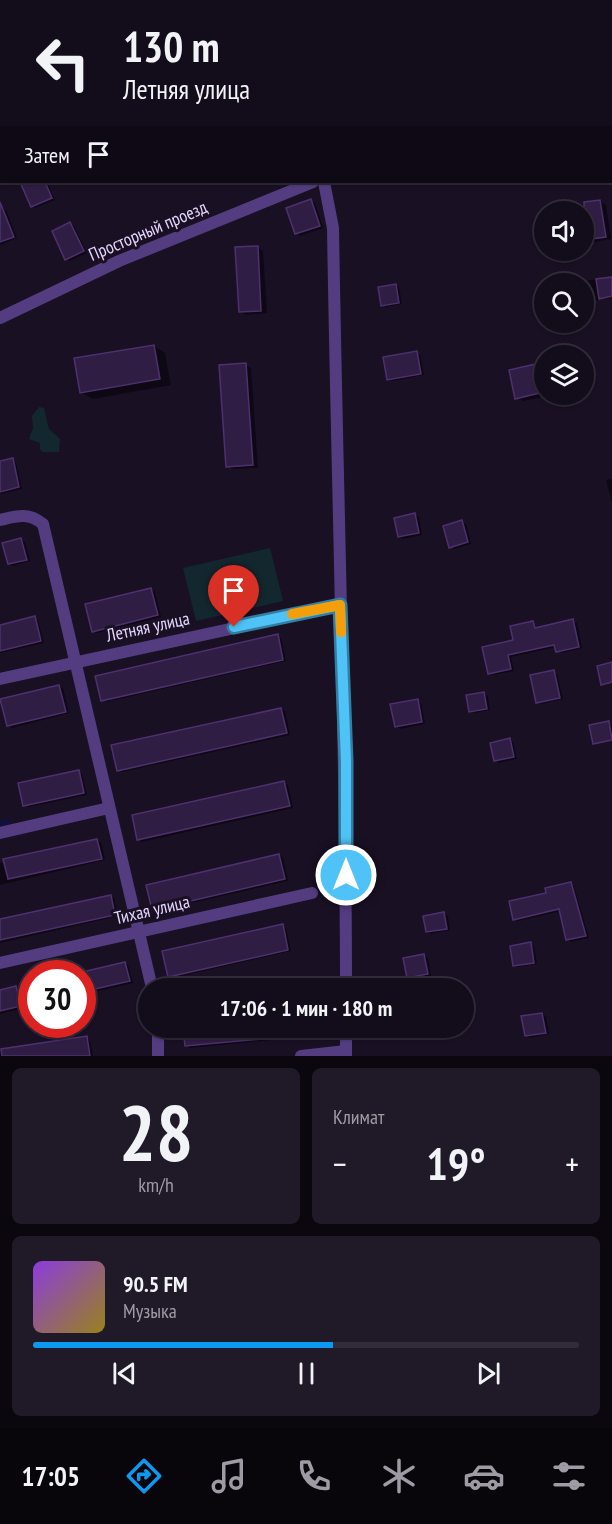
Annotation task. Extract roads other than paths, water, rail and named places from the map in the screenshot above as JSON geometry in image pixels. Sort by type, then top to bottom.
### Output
[{"type":"street","name":"Просторный проезд","points":[[0,318],[119,261],[311,183]]},
{"type":"street","points":[[324,183],[333,228],[340,605],[346,761],[346,978]]},
{"type":"street","points":[[0,520],[20,515],[31,516],[43,524],[150,978]]},
{"type":"street","name":"Летняя улица","points":[[0,679],[340,605]]},
{"type":"street","points":[[0,833],[109,808]]},
{"type":"street","name":"Тихая улица","points":[[0,963],[312,892]]},
{"type":"street","points":[[158,1038],[158,1056]]},
{"type":"street","points":[[301,1056],[346,1053]]},
{"type":"waterway","points":[[0,823],[8,821]]}]
